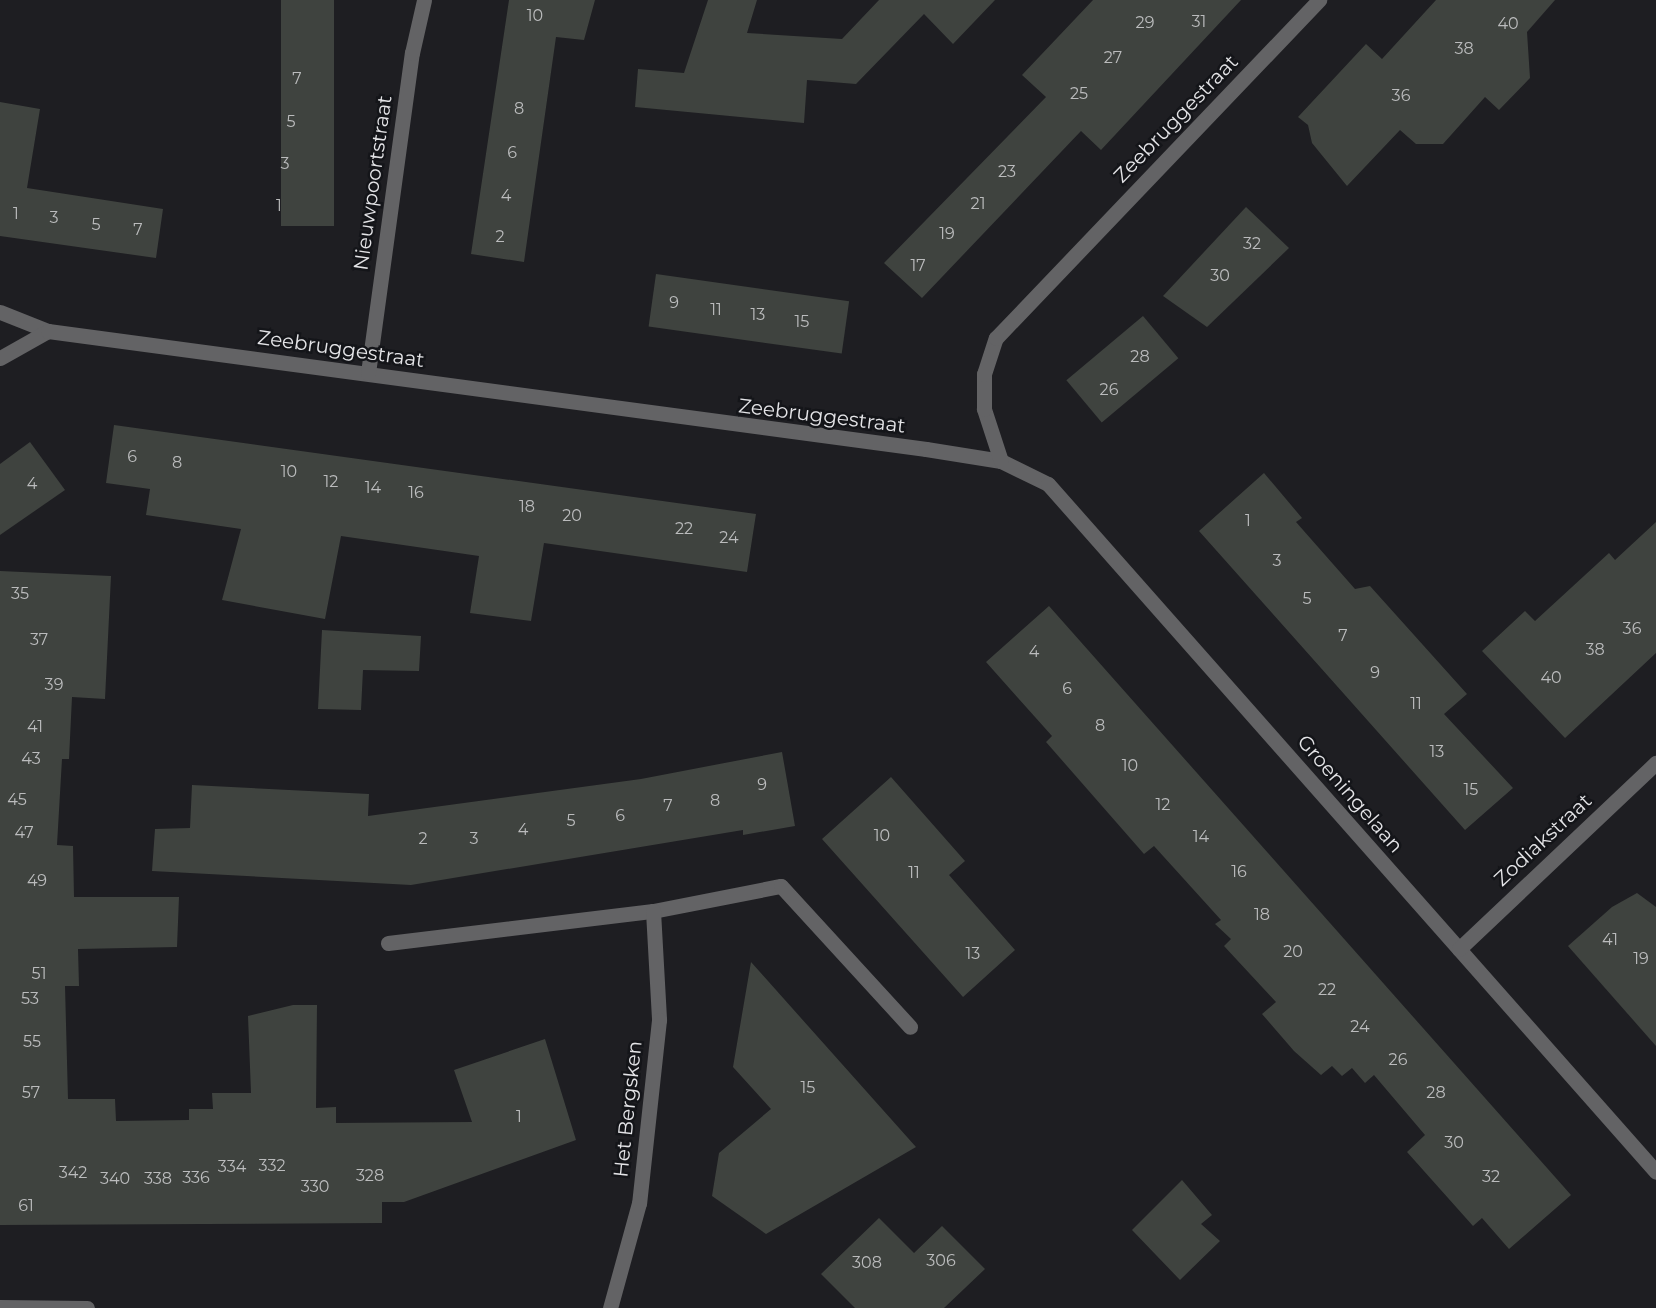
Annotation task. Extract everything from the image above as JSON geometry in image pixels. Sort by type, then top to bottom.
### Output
[{"type":"street","name":"Nieuwpoortstraat","points":[[368,373],[412,53],[424,0]]},
{"type":"street","name":"Zeebruggestraat","points":[[0,312],[48,331],[1001,461],[984,409],[984,374],[996,338],[1319,0]]},
{"type":"street","points":[[0,358],[48,331]]},
{"type":"street","name":"Groeningelaan","points":[[1001,461],[1048,484],[1656,1172]]},
{"type":"street","name":"Zodiakstraat","points":[[1459,949],[1656,763]]},
{"type":"street","points":[[388,943],[653,911],[781,886],[910,1027]]},
{"type":"street","name":"Het Bergsken","points":[[610,1308],[639,1203],[656,1043],[653,911]]},
{"type":"street","points":[[0,1307],[87,1308]]},
{"type":"building","points":[[281,0],[334,0],[334,226],[281,226]]},
{"type":"building","points":[[509,0],[595,0],[584,40],[556,37],[524,262],[471,254]]},
{"type":"building","points":[[708,0],[757,0],[747,33],[842,39],[879,0],[995,0],[953,44],[924,14],[856,84],[807,80],[804,123],[635,107],[638,69],[684,73]]},
{"type":"building","points":[[1093,0],[1241,0],[1101,150],[1081,131],[922,298],[884,263],[1046,97],[1022,75]]},
{"type":"building","points":[[1436,0],[1555,0],[1527,32],[1530,78],[1499,110],[1485,97],[1443,144],[1416,144],[1400,130],[1347,186],[1312,143],[1308,125],[1298,117],[1366,44],[1382,59]]},
{"type":"building","points":[[0,102],[40,109],[27,188],[163,209],[156,258],[0,236]]},
{"type":"building","points":[[1246,207],[1289,248],[1207,327],[1163,296]]},
{"type":"building","points":[[656,274],[849,301],[842,354],[649,326]]},
{"type":"building","points":[[1143,316],[1178,358],[1102,422],[1066,380]]},
{"type":"building","points":[[114,425],[756,514],[747,572],[544,543],[531,621],[470,613],[479,556],[341,536],[325,619],[222,600],[241,529],[146,515],[150,489],[106,483]]},
{"type":"building","points":[[30,442],[65,490],[0,535],[0,464]]},
{"type":"building","points":[[1264,473],[1302,518],[1296,522],[1355,589],[1370,586],[1467,694],[1444,714],[1513,788],[1465,830],[1199,531]]},
{"type":"building","points":[[1656,522],[1656,653],[1565,738],[1482,651],[1525,611],[1535,621],[1609,553],[1615,560]]},
{"type":"building","points":[[0,571],[111,576],[105,699],[72,697],[69,759],[62,759],[57,845],[73,846],[74,897],[179,897],[177,947],[78,949],[79,986],[65,986],[68,1099],[115,1099],[116,1121],[189,1120],[189,1109],[213,1109],[212,1093],[251,1093],[248,1016],[293,1005],[317,1005],[316,1108],[336,1107],[336,1123],[472,1122],[454,1070],[545,1039],[576,1140],[404,1202],[382,1202],[382,1223],[0,1225]]},
{"type":"building","points":[[1049,606],[1571,1195],[1509,1249],[1482,1218],[1473,1226],[1407,1152],[1425,1135],[1374,1075],[1365,1083],[1352,1068],[1342,1076],[1332,1066],[1321,1075],[1294,1051],[1262,1014],[1276,1002],[1224,946],[1231,939],[1215,924],[1221,920],[1154,846],[1144,854],[1046,742],[1052,736],[986,662]]},
{"type":"building","points":[[322,630],[421,636],[419,671],[363,670],[361,710],[318,709]]},
{"type":"building","points":[[782,752],[795,826],[743,835],[743,830],[411,885],[152,871],[155,829],[190,828],[192,785],[369,794],[368,816],[641,779]]},
{"type":"building","points":[[891,777],[965,861],[949,875],[1015,950],[963,997],[822,839]]},
{"type":"building","points":[[1637,893],[1656,907],[1656,1046],[1568,946],[1612,907]]},
{"type":"building","points":[[751,962],[916,1147],[766,1234],[712,1196],[719,1153],[771,1109],[733,1067]]},
{"type":"building","points":[[1182,1180],[1212,1215],[1201,1224],[1220,1241],[1180,1280],[1132,1230]]},
{"type":"building","points":[[879,1218],[914,1253],[942,1226],[985,1269],[944,1308],[855,1308],[821,1274]]}]
